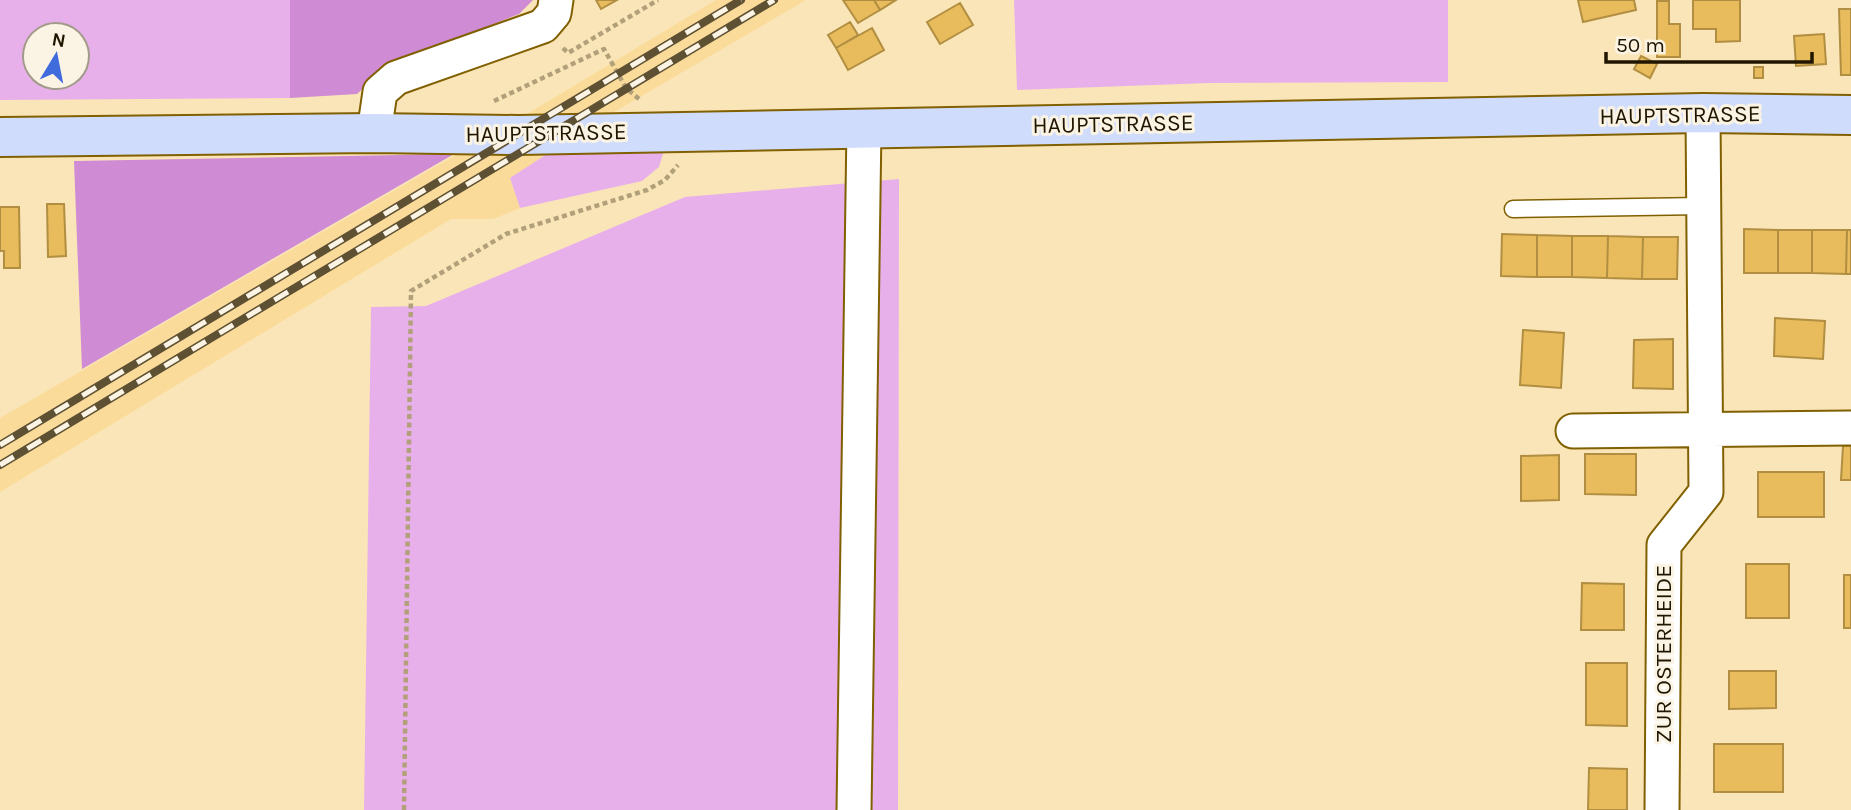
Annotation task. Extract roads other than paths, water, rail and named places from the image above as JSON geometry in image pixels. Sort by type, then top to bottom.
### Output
[{"type":"street","points":[[374,133],[380,92],[396,78],[549,13]]},
{"type":"street","name":"HAUPTSTRASSE","points":[[0,137],[374,133],[518,135],[1703,113],[1851,115]]},
{"type":"street","name":"ZUR OSTERHEIDE","points":[[1662,810],[1664,545],[1706,492],[1703,113]]},
{"type":"street","points":[[854,810],[864,127]]},
{"type":"street","points":[[1573,431],[1849,428]]},
{"type":"lane","points":[[1513,209],[1703,206]]},
{"type":"railway","points":[[0,445],[741,0]]},
{"type":"railway","points":[[0,465],[774,0]]}]
